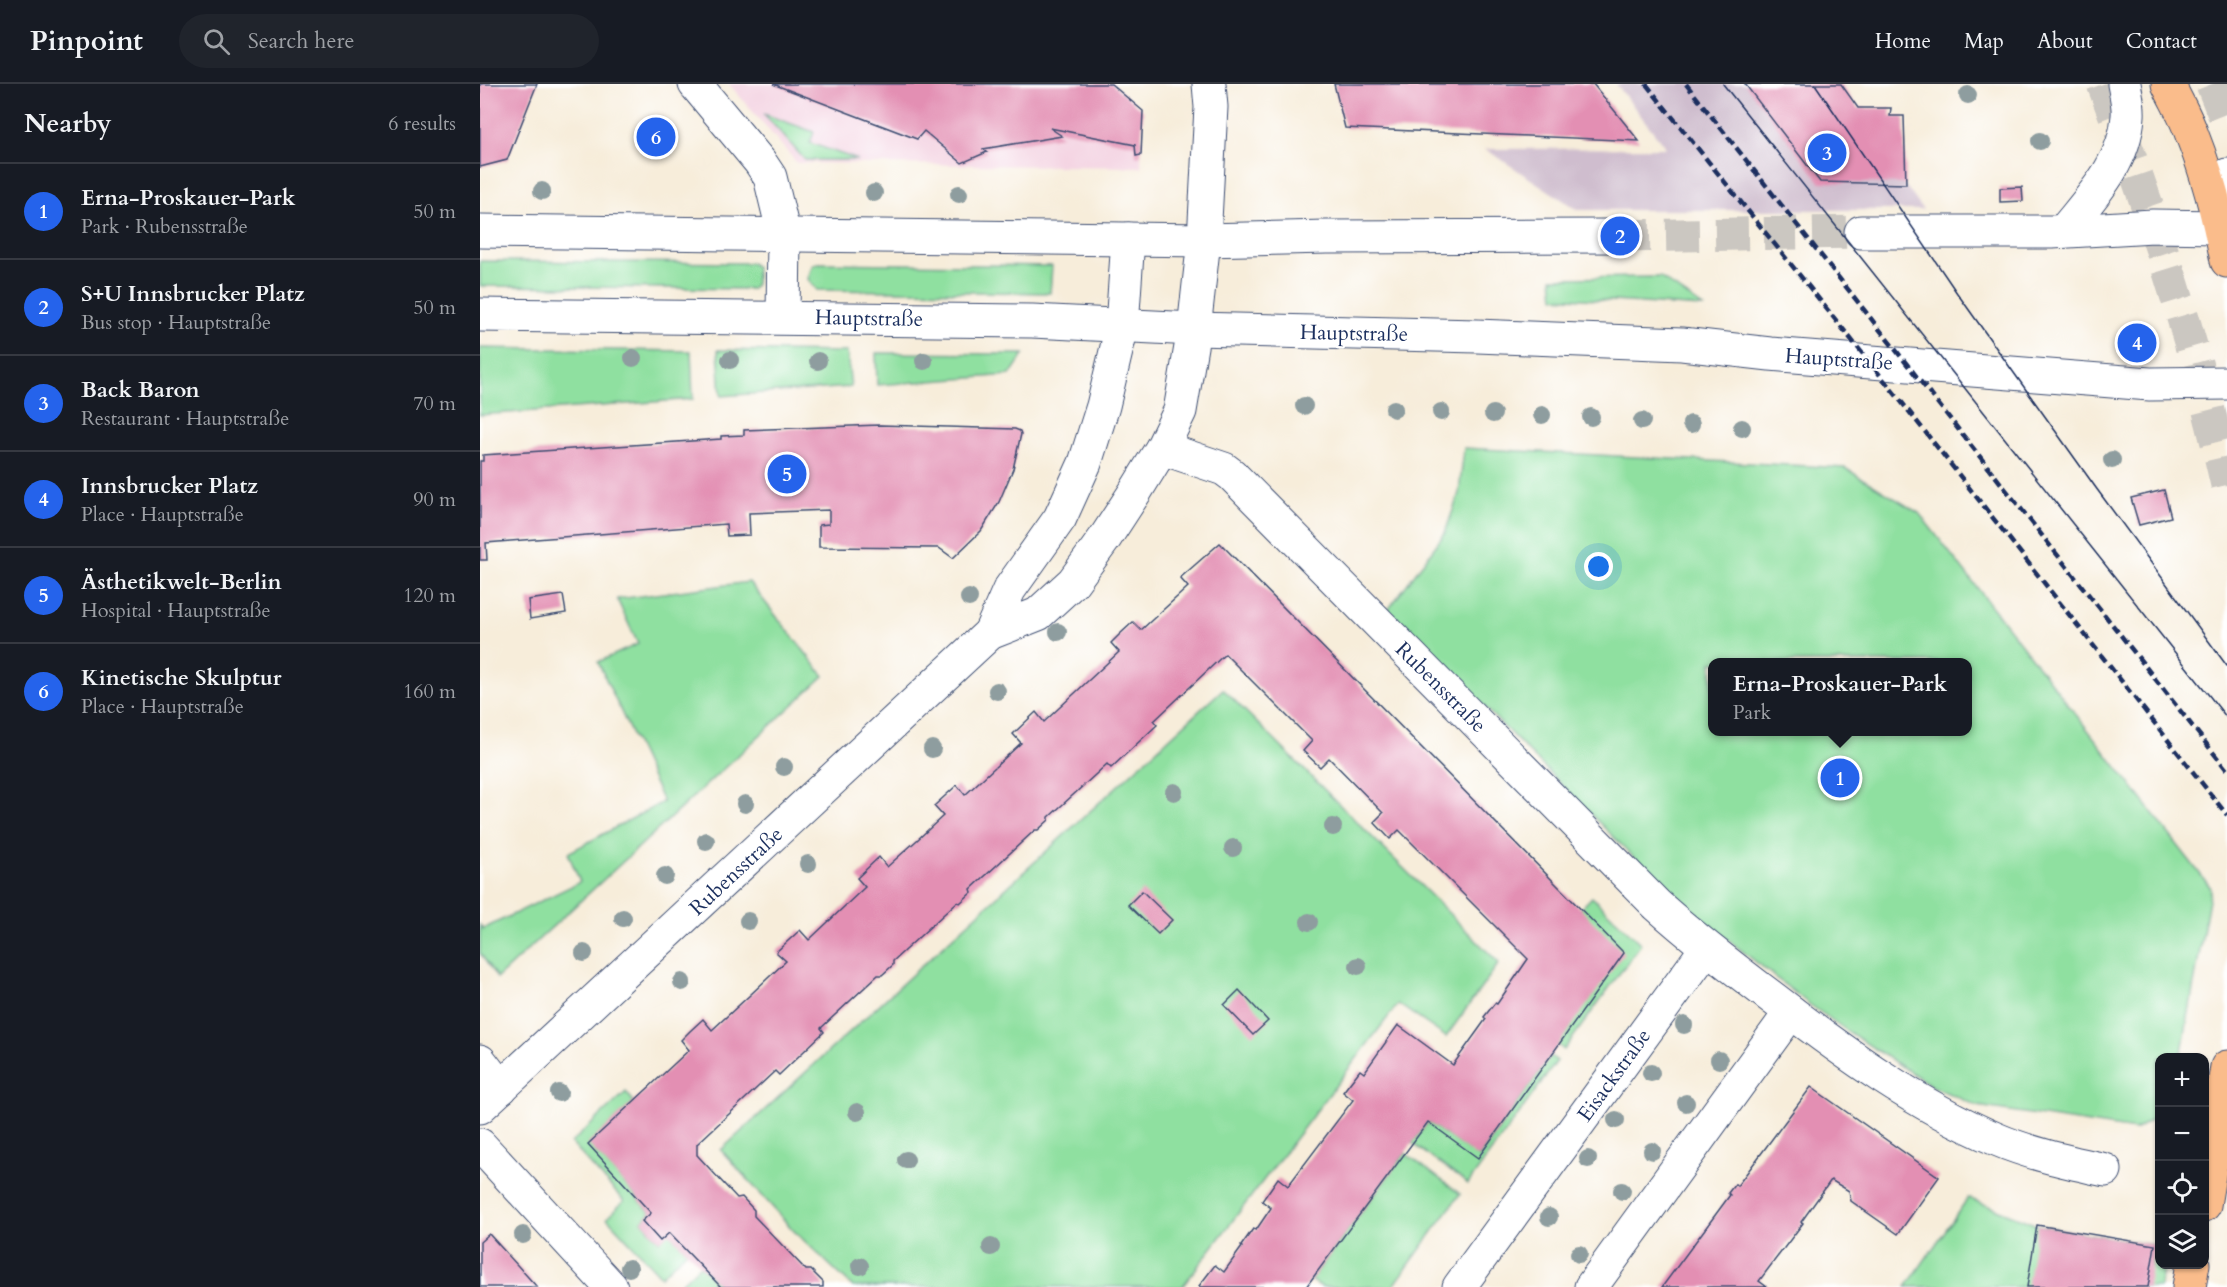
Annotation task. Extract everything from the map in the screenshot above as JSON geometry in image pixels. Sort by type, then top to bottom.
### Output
[{"type":"main road","points":[[2168,84],[2192,132],[2201,158],[2224,227],[2227,261]]},
{"type":"main road","points":[[2209,1180],[2227,1067]]},
{"type":"main road","points":[[2189,1287],[2192,1269]]},
{"type":"street","points":[[695,84],[771,177],[783,235],[783,317]]},
{"type":"street","name":"Rubensstraße","points":[[491,1097],[990,633],[1038,615],[1073,582],[1105,538],[1162,448],[1180,411],[1194,329],[1204,240],[1211,107],[1209,84]]},
{"type":"street","points":[[2064,231],[2099,187],[2118,159],[2123,147],[2128,114],[2124,84]]},
{"type":"street","points":[[1861,232],[2064,231],[2153,226],[2224,227],[2227,175]]},
{"type":"street","points":[[480,231],[1204,240],[1328,237],[1617,237]]},
{"type":"street","name":"Rubensstraße","points":[[990,633],[1009,590],[1060,518],[1085,464],[1103,406],[1122,326],[1128,239]]},
{"type":"street","name":"Hauptstraße","points":[[480,315],[1032,321],[1194,329],[1477,336],[1682,344],[1770,354],[2150,384],[2227,383]]},
{"type":"street","name":"Rubensstraße","points":[[1162,448],[1224,469],[1232,475],[1657,905],[1706,948]]},
{"type":"street","points":[[1706,948],[1830,1042],[1930,1107],[1997,1140],[2047,1157],[2105,1170]]},
{"type":"street","name":"Eisackstraße","points":[[1459,1287],[1706,948]]},
{"type":"street","points":[[1591,1287],[1791,1012]]},
{"type":"street","points":[[480,1061],[491,1097]]},
{"type":"street","points":[[480,1145],[611,1287]]},
{"type":"shaded area","points":[[729,84],[1113,84],[1143,110],[1141,167],[797,163]]},
{"type":"shaded area","points":[[1616,84],[1832,84],[1923,210],[1578,210],[1485,149],[1666,148]]},
{"type":"green space","points":[[764,114],[814,132],[810,143],[858,160],[805,160]]},
{"type":"green space","points":[[480,261],[751,263],[756,267],[756,284],[752,289],[480,286]]},
{"type":"green space","points":[[817,263],[1052,266],[1050,293],[817,290],[808,279],[812,266]]},
{"type":"green space","points":[[1660,277],[1703,307],[1554,297],[1552,278]]},
{"type":"green space","points":[[480,348],[691,351],[693,399],[480,415]]},
{"type":"green space","points":[[718,350],[847,352],[851,387],[721,396]]},
{"type":"green space","points":[[876,353],[1024,354],[1010,375],[877,385]]},
{"type":"green space","points":[[1464,448],[1845,468],[1919,513],[2211,888],[2182,1053],[2155,1053],[2155,1118],[2135,1130],[1977,1106],[1932,1086],[1850,1033],[1809,1004],[1669,893],[1388,610],[1445,533],[1459,493]]},
{"type":"green space","points":[[749,582],[824,676],[497,978],[480,953],[480,925],[483,929],[580,882],[568,853],[663,802],[598,662],[638,644],[617,599]]},
{"type":"green space","points":[[1223,689],[1499,963],[1446,1037],[1398,1004],[1182,1287],[853,1287],[794,1231],[721,1150]]},
{"type":"green space","points":[[1592,897],[1641,944],[1564,1050],[1558,1045],[1580,909]]},
{"type":"green space","points":[[1550,1056],[1557,1061],[1468,1184],[1412,1143],[1428,1122],[1479,1158]]},
{"type":"green space","points":[[626,1092],[634,1102],[589,1144],[651,1213],[642,1221],[659,1241],[669,1233],[687,1251],[661,1276],[607,1218],[624,1201],[571,1143]]},
{"type":"green space","points":[[1405,1153],[1460,1194],[1393,1287],[1322,1287],[1311,1280]]},
{"type":"green space","points":[[1968,1198],[2037,1225],[2155,1245],[2155,1269],[2163,1269],[2160,1287],[1906,1287]]},
{"type":"green space","points":[[700,1265],[720,1286],[677,1287]]},
{"type":"building","points":[[480,84],[537,84],[507,160],[480,167]]},
{"type":"building","points":[[773,84],[1111,84],[1143,111],[1141,155],[1136,156],[1135,145],[1050,128],[1062,136],[983,149],[987,152],[962,163],[924,131],[917,139]]},
{"type":"building","points":[[1334,84],[1593,84],[1639,141],[1345,128]]},
{"type":"building","points":[[1745,84],[1841,84],[1858,108],[1891,108],[1890,116],[1904,116],[1906,184],[1820,182]]},
{"type":"building","points":[[2022,187],[2023,201],[2000,202],[2000,188]]},
{"type":"building","points":[[880,425],[1020,431],[1013,469],[999,502],[981,531],[953,558],[939,548],[819,547],[819,525],[829,524],[829,510],[749,513],[750,535],[727,536],[726,524],[486,543],[487,560],[480,560],[480,461],[483,461],[483,455],[721,439],[721,436],[744,435],[744,430]]},
{"type":"building","points":[[2164,490],[2171,517],[2139,525],[2131,498]]},
{"type":"building","points":[[1220,543],[1624,953],[1478,1158],[1428,1122],[1306,1287],[1200,1287],[1215,1265],[1224,1272],[1253,1229],[1256,1230],[1271,1208],[1262,1201],[1278,1178],[1288,1186],[1353,1100],[1343,1092],[1360,1070],[1364,1073],[1398,1025],[1453,1065],[1486,1019],[1484,1017],[1495,1003],[1497,1004],[1528,959],[1399,830],[1390,839],[1374,822],[1383,813],[1329,758],[1320,767],[1303,751],[1312,741],[1225,654],[1154,721],[1157,725],[1111,768],[1107,764],[1049,817],[1049,820],[971,889],[972,892],[960,903],[957,902],[893,961],[893,965],[882,975],[878,975],[821,1028],[824,1032],[779,1075],[775,1071],[697,1144],[697,1155],[737,1198],[742,1197],[754,1210],[754,1216],[806,1270],[811,1270],[823,1282],[823,1287],[718,1287],[720,1286],[669,1233],[660,1241],[642,1221],[651,1213],[588,1144],[689,1050],[681,1040],[690,1031],[703,1019],[712,1030],[786,961],[776,952],[800,930],[809,940],[865,887],[857,878],[879,857],[887,867],[916,841],[943,816],[934,806],[957,785],[965,795],[1021,743],[1013,734],[1036,712],[1044,722],[1119,652],[1111,643],[1120,634],[1133,622],[1141,630],[1188,587],[1180,578]]},
{"type":"building","points":[[563,595],[566,613],[530,619],[528,600]]},
{"type":"building","points":[[1142,891],[1172,920],[1158,934],[1128,905]]},
{"type":"building","points":[[1239,990],[1268,1021],[1253,1035],[1224,1005]]},
{"type":"building","points":[[1811,1087],[1939,1177],[1898,1234],[1851,1201],[1849,1191],[1831,1180],[1801,1222],[1803,1223],[1759,1281],[1767,1287],[1662,1287],[1730,1195],[1728,1193],[1735,1184],[1737,1186]]},
{"type":"building","points":[[2037,1225],[2155,1245],[2148,1287],[2027,1287]]},
{"type":"building","points":[[489,1234],[537,1287],[480,1287],[480,1242]]},
{"type":"tunnel","points":[[2103,84],[2172,282],[2202,383],[2227,485]]},
{"type":"tunnel","points":[[2212,84],[2227,122]]},
{"type":"tunnel","points":[[1617,236],[1861,232]]},
{"type":"tram line","points":[[1723,84],[2227,718]]},
{"type":"tram line","points":[[1815,84],[1957,293],[2227,666]]},
{"type":"railway","points":[[1646,84],[1900,400],[2227,815]]},
{"type":"railway","points":[[1686,84],[2227,770]]},
{"type":"place","name":"Kinetische Skulptur","points":[[656,137]]},
{"type":"place","name":"Back Baron","points":[[1827,153]]},
{"type":"place","name":"S+U Innsbrucker Platz","points":[[1620,236]]},
{"type":"place","name":"Innsbrucker Platz","points":[[2137,343]]},
{"type":"place","name":"Ästhetikwelt-Berlin","points":[[787,474]]},
{"type":"place","name":"Erna-Proskauer-Park","points":[[1840,778]]}]
